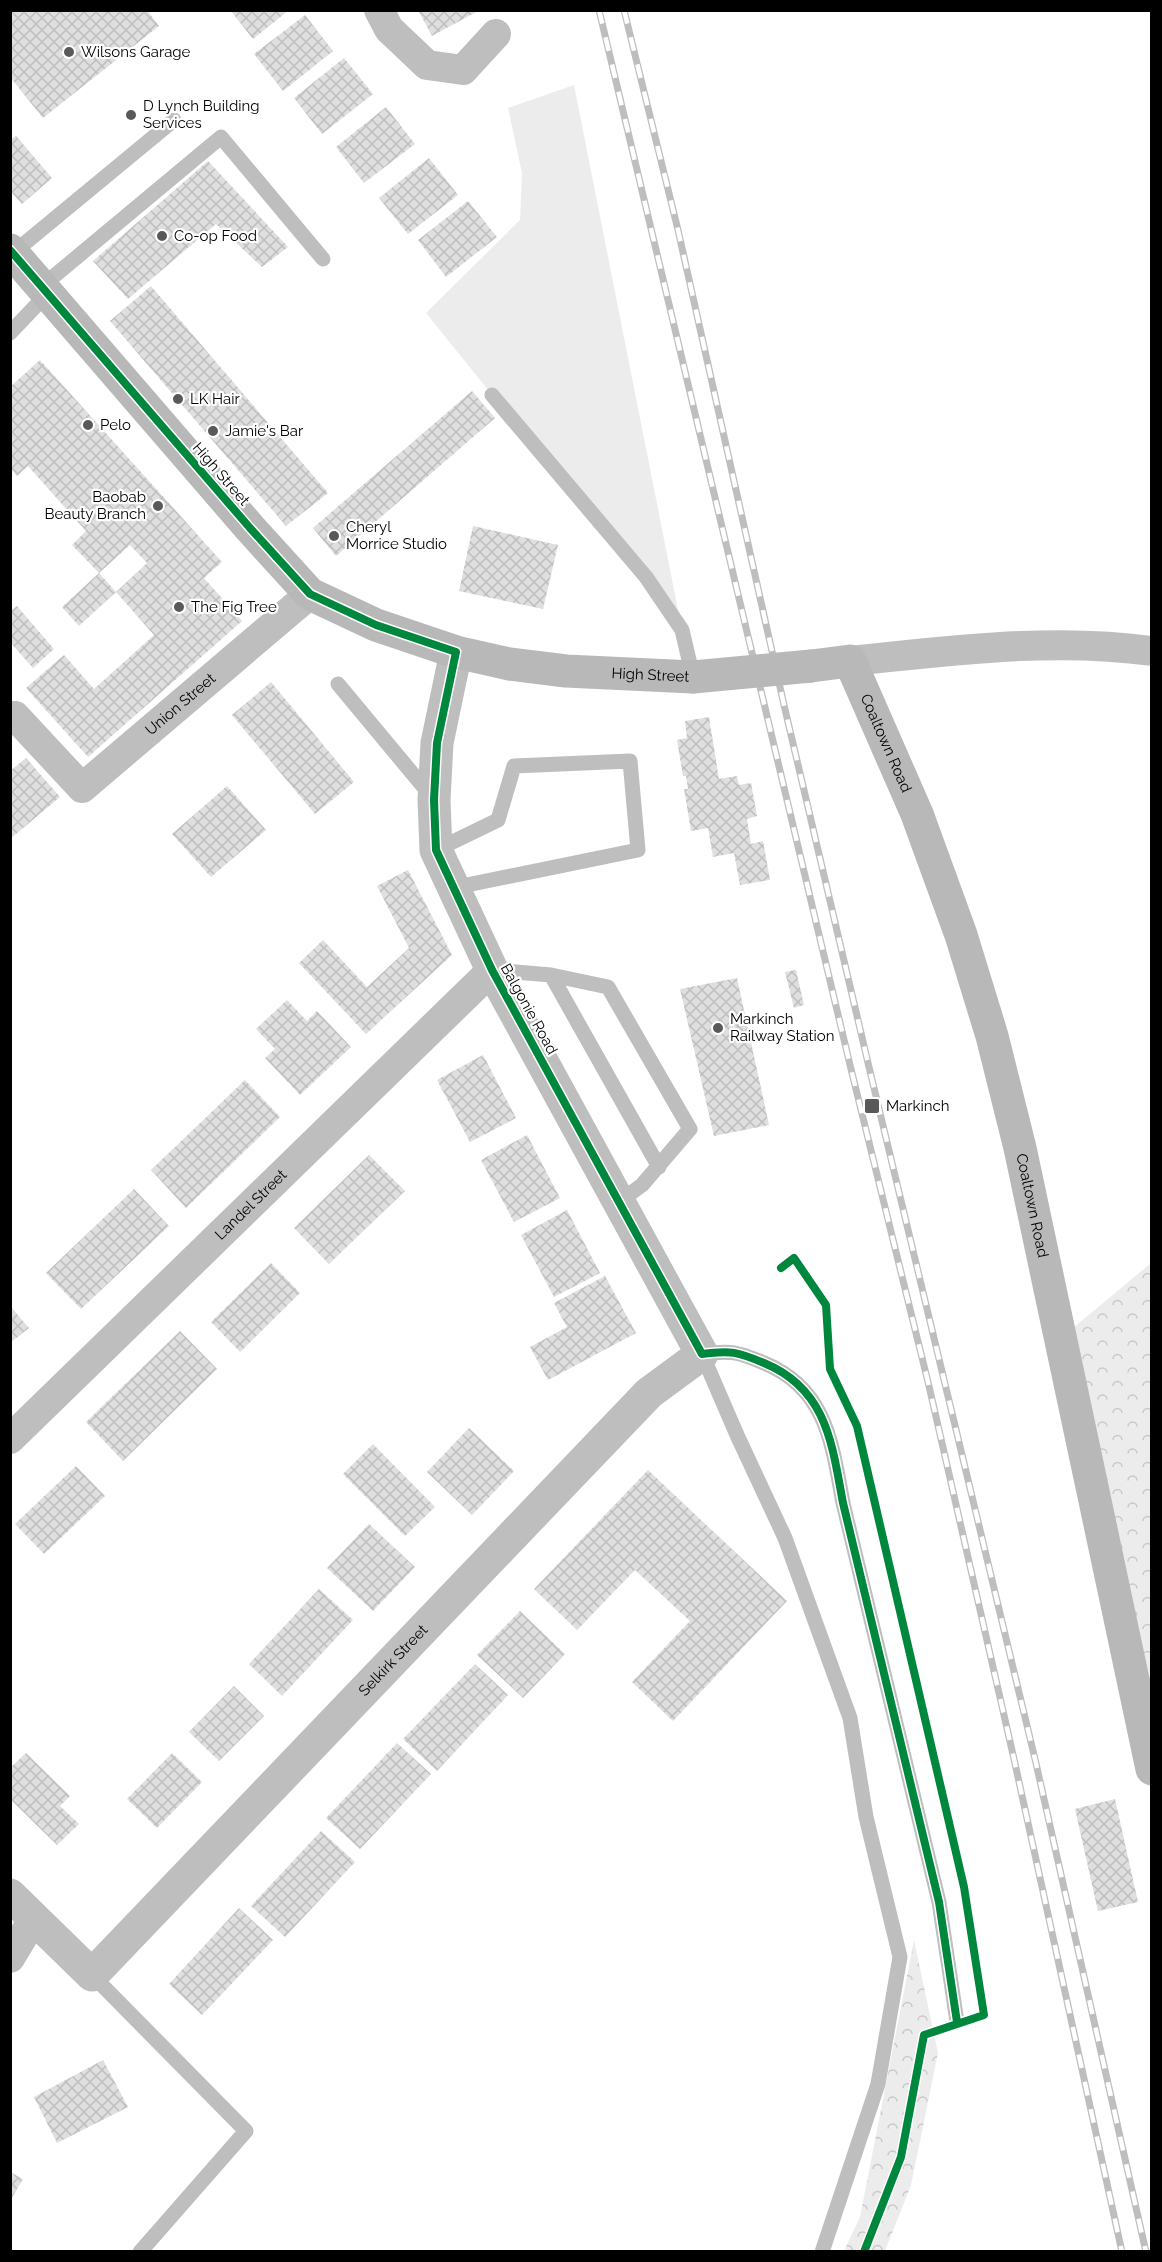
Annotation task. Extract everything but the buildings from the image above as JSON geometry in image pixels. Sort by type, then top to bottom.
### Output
[{"type":"main road","name":"High Street","points":[[12,252],[310,594],[376,625],[456,652],[509,664],[566,670],[693,677],[850,661]]},
{"type":"main road","name":"Coaltown Road","points":[[850,661],[917,814],[961,935],[992,1036],[1020,1148],[1152,1769]]},
{"type":"street","points":[[378,10],[389,29],[427,65],[463,70],[496,34]]},
{"type":"street","name":"Union Street","points":[[10,720],[15,716],[82,788],[310,594]]},
{"type":"street","points":[[850,661],[1016,646],[1126,647],[1152,651]]},
{"type":"street","name":"Balgonie Road","points":[[456,652],[437,743],[434,800],[436,850],[492,970],[702,1354]]},
{"type":"street","name":"Landel Street","points":[[10,1439],[492,970]]},
{"type":"street","name":"Selkirk Street","points":[[92,1975],[649,1393],[702,1354]]},
{"type":"street","points":[[10,1896],[92,1975]]},
{"type":"street","points":[[10,1958],[34,1918]]},
{"type":"lane","points":[[12,252],[174,120]]},
{"type":"lane","points":[[10,333],[44,291],[221,137],[322,259]]},
{"type":"lane","points":[[492,395],[646,577],[682,630],[693,677]]},
{"type":"lane","points":[[339,684],[434,800]]},
{"type":"lane","points":[[436,850],[498,820],[514,766],[630,760],[638,850],[452,888]]},
{"type":"lane","points":[[492,970],[551,975],[608,987],[690,1129],[642,1185],[620,1201]]},
{"type":"lane","points":[[551,975],[659,1167]]},
{"type":"lane","points":[[822,2252],[878,2084],[900,1957],[866,1817],[850,1718],[785,1538],[702,1354],[729,1350],[770,1365],[788,1375],[806,1391],[819,1409],[827,1426],[939,1902],[957,2022]]},
{"type":"lane","points":[[92,1975],[246,2131],[140,2252]]},
{"type":"green space","points":[[574,85],[682,630],[426,313],[520,220],[522,173],[508,108]]},
{"type":"green space","points":[[1151,1263],[1151,1769],[1061,1338]]},
{"type":"green space","points":[[914,1940],[938,2053],[911,2185],[885,2251],[844,2251],[860,2217]]},
{"type":"railway","points":[[599,10],[851,1069],[929,1386],[1014,1759],[1122,2252]]},
{"type":"railway","points":[[624,10],[678,230],[784,705],[869,1067],[1035,1759],[1146,2252]]},
{"type":"cycle path","points":[[10,250],[250,528],[310,594],[376,625],[456,652],[437,743],[434,800],[436,850],[492,970],[702,1354],[720,1352],[741,1354],[785,1374],[814,1403],[823,1421],[835,1460],[843,1503],[939,1902],[957,2022]]},
{"type":"cycle path","points":[[781,1268],[794,1258],[826,1305],[830,1369],[857,1426],[964,1887],[984,2015],[924,2035],[901,2157],[864,2252]]},
{"type":"place","name":"Wilsons Garage","points":[[69,52]]},
{"type":"place","name":"D Lynch Building Services","points":[[131,115]]},
{"type":"place","name":"Co-op Food","points":[[162,236]]},
{"type":"place","name":"LK Hair","points":[[178,399]]},
{"type":"place","name":"Pelo","points":[[88,425]]},
{"type":"place","name":"Jamie's Bar","points":[[213,431]]},
{"type":"place","name":"Baobab Beauty Branch","points":[[158,506]]},
{"type":"place","name":"Cheryl Morrice Studio","points":[[334,536]]},
{"type":"place","name":"The Fig Tree","points":[[179,607]]},
{"type":"place","name":"Markinch Railway Station","points":[[718,1028]]},
{"type":"place","name":"Markinch","points":[[872,1106]]}]
